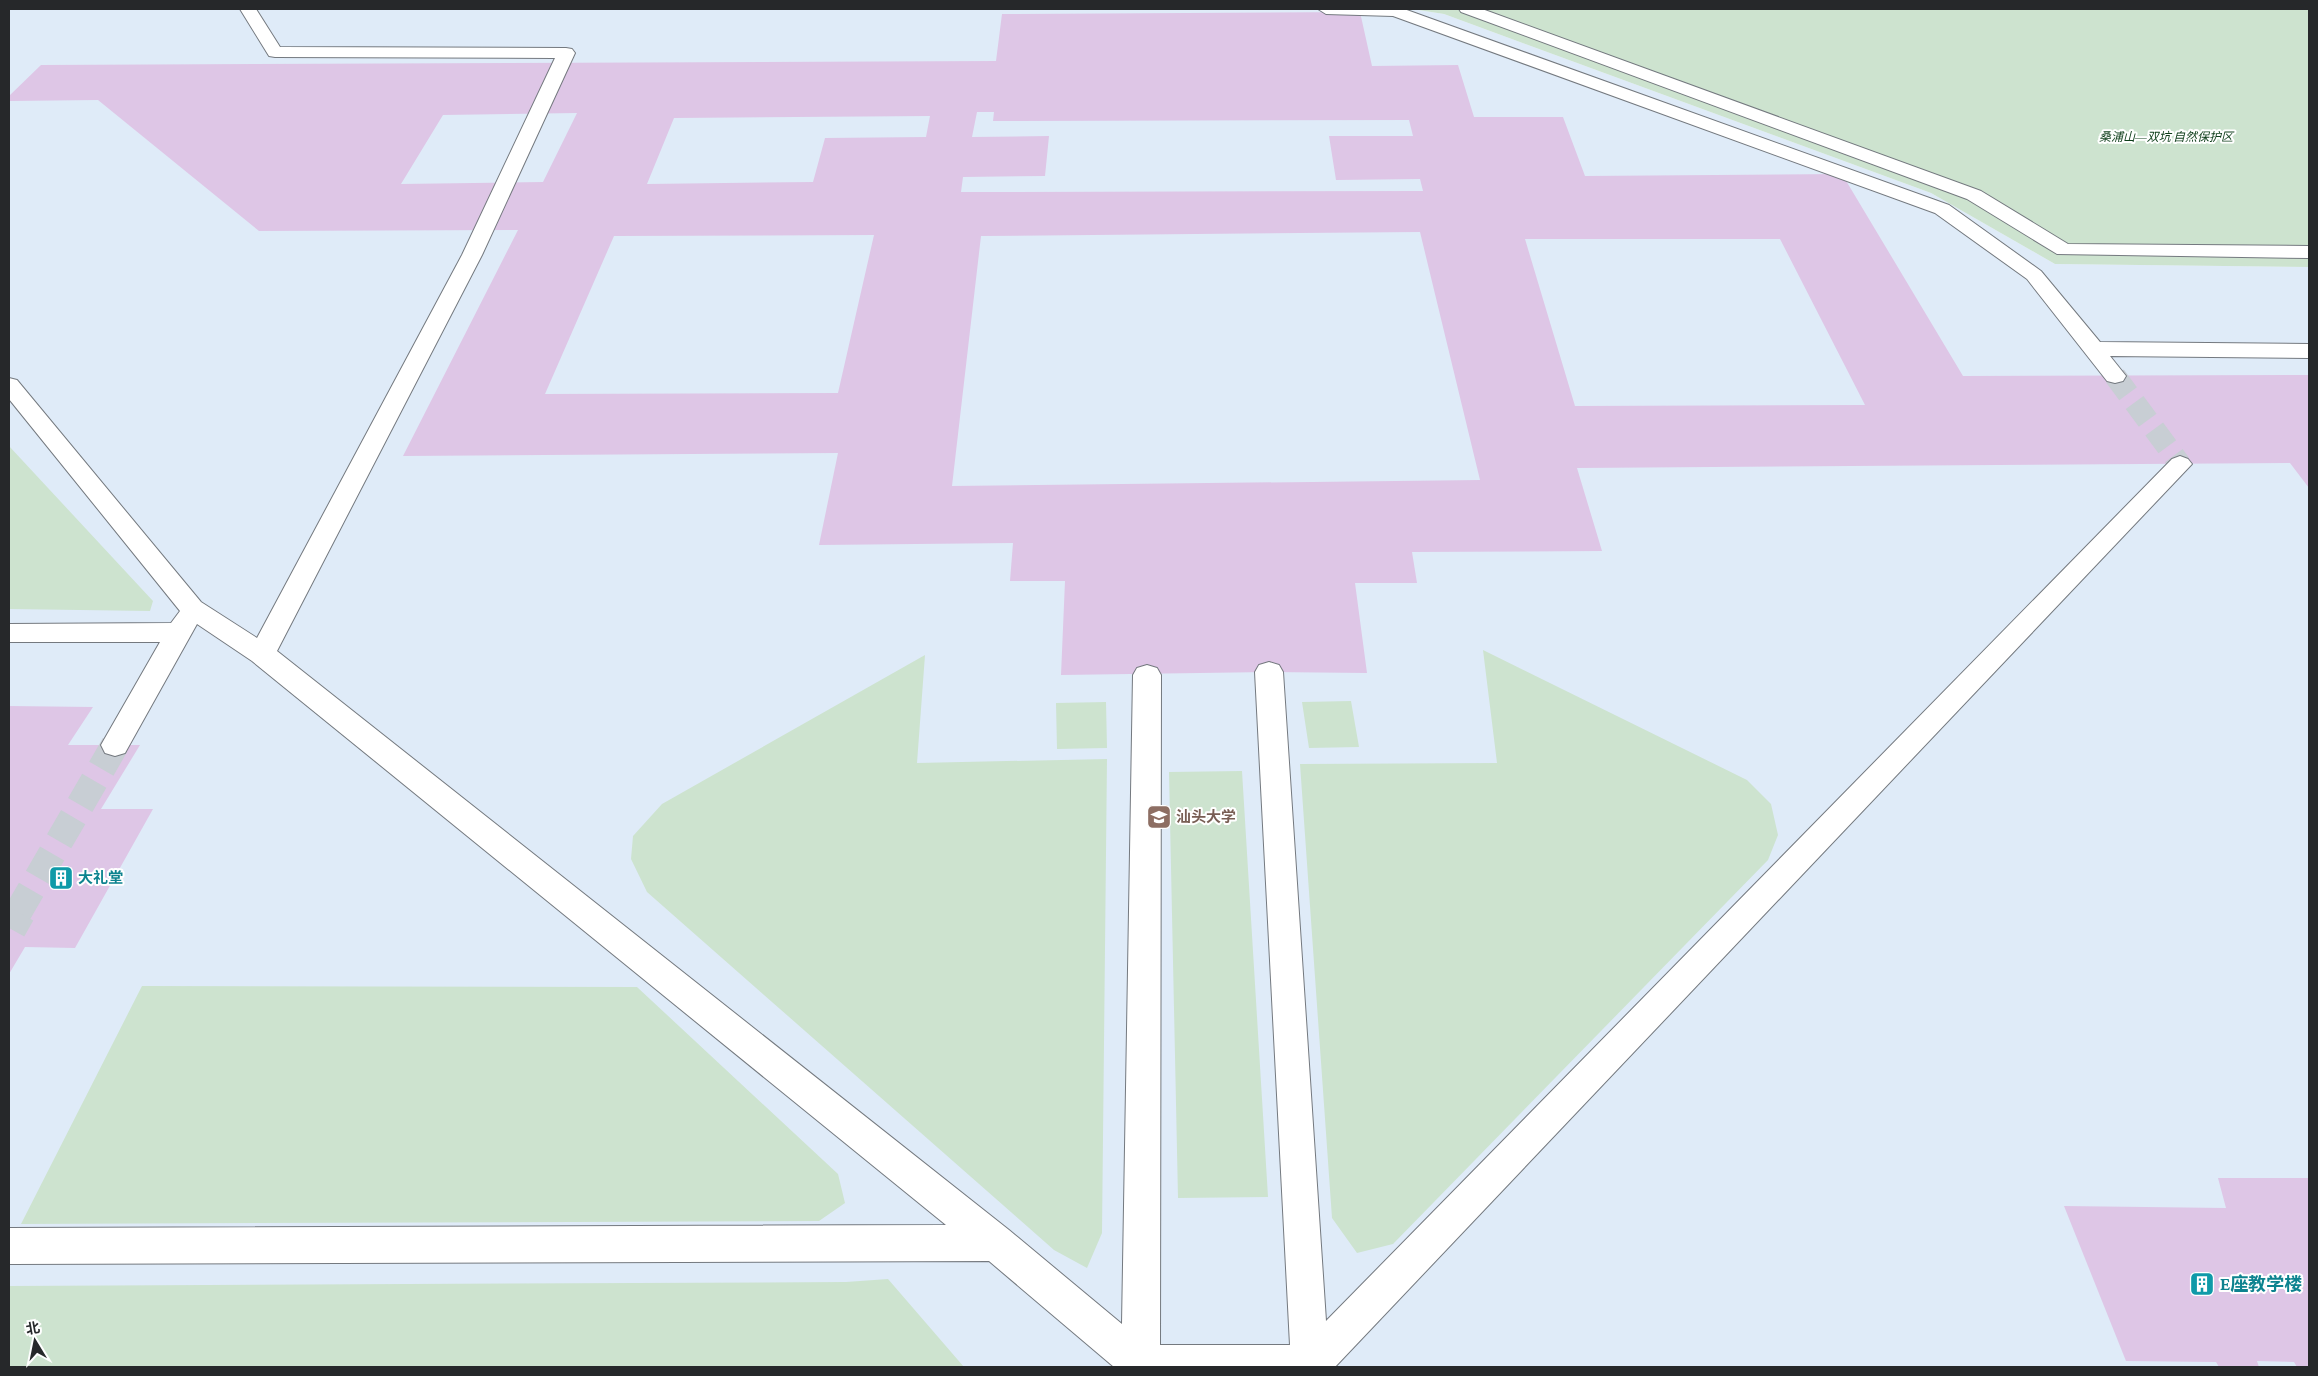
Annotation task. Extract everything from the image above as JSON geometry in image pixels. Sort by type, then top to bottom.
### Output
[{"type":"street","points":[[248,9],[275,52],[566,52],[472,255],[262,654]]},
{"type":"street","points":[[1326,9],[1395,11],[1942,208],[2034,275],[2115,376]]},
{"type":"street","points":[[1467,9],[1974,195],[2064,250],[2309,252]]},
{"type":"street","points":[[2094,349],[2309,351]]},
{"type":"street","points":[[9,385],[192,608],[262,654],[996,1243],[1140,1366],[1311,1366],[2180,464]]},
{"type":"street","points":[[115,745],[192,608]]},
{"type":"street","points":[[9,633],[179,632]]},
{"type":"street","points":[[1269,672],[1311,1366]]},
{"type":"street","points":[[1140,1366],[1147,675]]},
{"type":"street","points":[[9,1246],[996,1243]]},
{"type":"shaded area","name":"汕头大学","points":[[9,9],[1412,9],[1444,14],[1931,193],[2055,264],[2309,267],[2309,1367],[9,1367]]},
{"type":"green space","name":"桑浦山—双坑 自然保护区","points":[[1412,9],[2309,9],[2309,267],[2055,264],[1931,193],[1444,14]]},
{"type":"green space","points":[[9,446],[153,601],[150,611],[9,609]]},
{"type":"green space","points":[[1483,650],[1747,780],[1771,804],[1778,835],[1768,860],[1393,1244],[1357,1253],[1332,1218],[1300,764],[1497,763]]},
{"type":"green space","points":[[925,655],[917,763],[1107,759],[1102,1233],[1087,1268],[1054,1250],[647,892],[631,859],[633,836],[662,804]]},
{"type":"green space","points":[[1351,701],[1359,747],[1309,748],[1302,702]]},
{"type":"green space","points":[[1106,702],[1107,748],[1057,749],[1056,703]]},
{"type":"green space","points":[[1242,771],[1268,1197],[1178,1198],[1169,772]]},
{"type":"green space","points":[[142,986],[637,987],[838,1174],[845,1203],[819,1221],[21,1224]]},
{"type":"green space","points":[[888,1279],[964,1367],[9,1367],[9,1286],[846,1282]]},
{"type":"building","points":[[1360,12],[1372,66],[1458,65],[1474,117],[1563,117],[1585,176],[1842,174],[1963,376],[2309,375],[2309,488],[2290,463],[1577,468],[1602,551],[1412,552],[1417,583],[1355,583],[1367,673],[1269,672],[1061,675],[1065,581],[1010,581],[1013,543],[819,545],[838,453],[403,456],[518,230],[259,231],[98,100],[9,101],[9,96],[41,65],[996,61],[1002,14]],"holes":[[[977,112],[994,112],[993,121],[1409,120],[1413,136],[1329,136],[1336,180],[1420,179],[1423,191],[961,192],[963,177],[1045,176],[1049,136],[972,137]],[[577,113],[543,182],[401,184],[443,115]],[[930,116],[926,137],[825,138],[813,182],[647,184],[674,118]],[[1420,232],[1480,480],[952,486],[981,236]],[[874,235],[838,393],[545,394],[614,236]],[[1525,239],[1780,239],[1865,405],[1575,406]]]},
{"type":"building","name":"大礼堂","points":[[9,706],[93,707],[68,745],[140,745],[101,809],[153,809],[75,948],[25,947],[9,974]]},
{"type":"building","name":"E座教学楼","points":[[2218,1178],[2309,1178],[2309,1367],[2297,1367],[2294,1362],[2257,1361],[2259,1367],[2219,1367],[2216,1362],[2126,1361],[2064,1206],[2226,1208]]},
{"type":"tunnel","points":[[2115,376],[2180,464]]},
{"type":"tunnel","points":[[17,914],[115,745]]},
{"type":"tunnel","points":[[9,928],[18,912]]},
{"type":"place","name":"汕头大学","points":[[1159,817]]},
{"type":"place","name":"大礼堂","points":[[61,878]]},
{"type":"place","name":"E座教学楼","points":[[2202,1284]]}]
